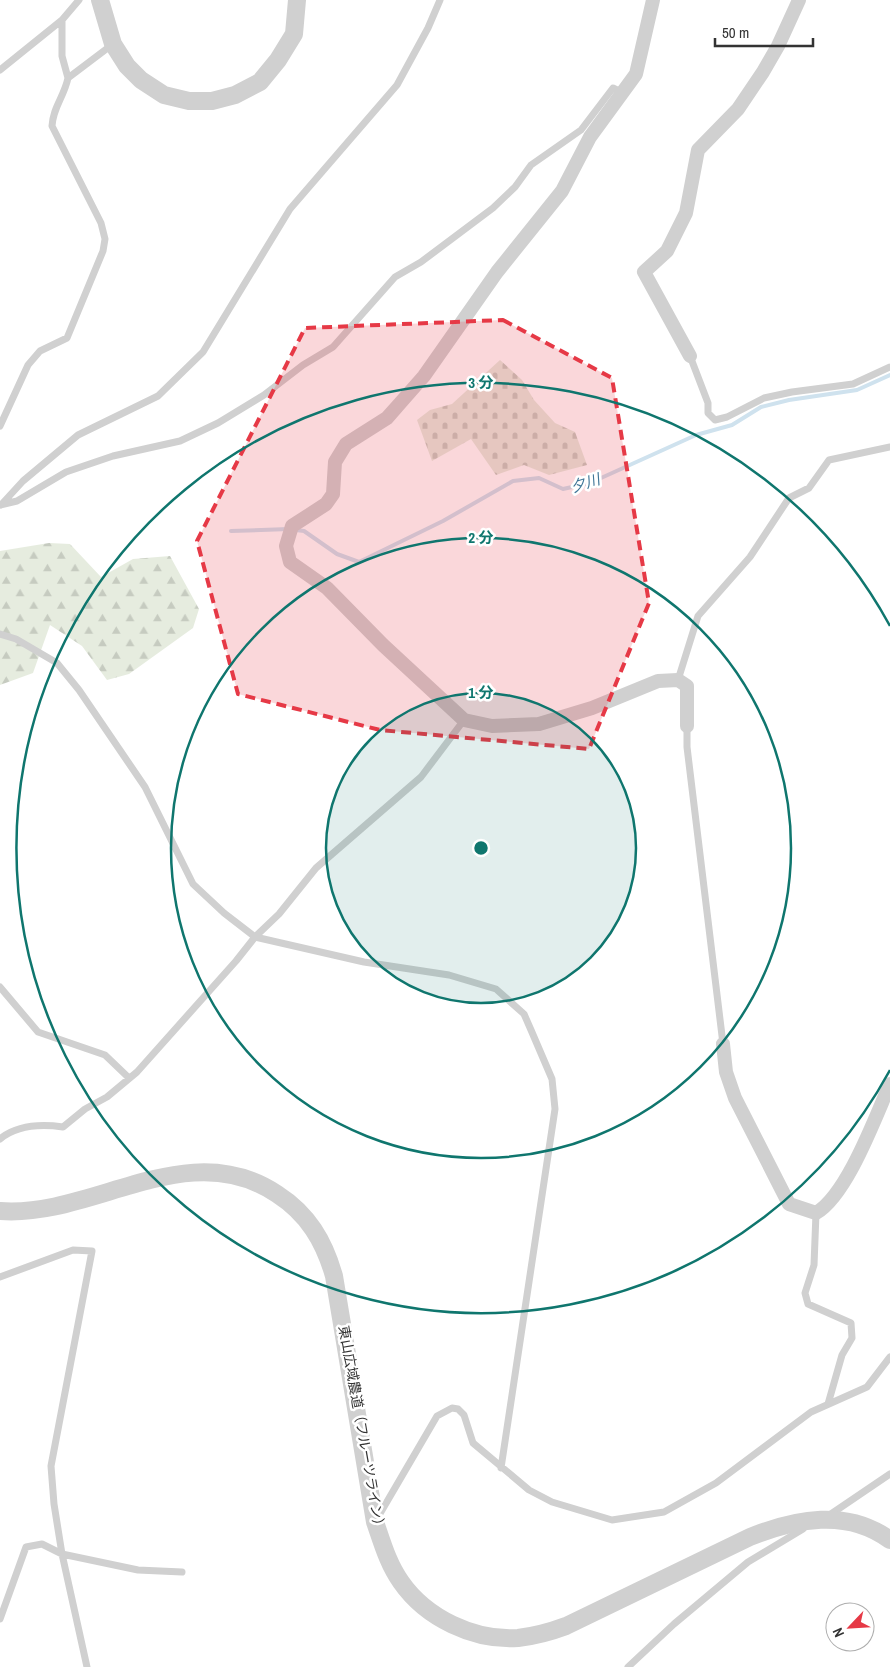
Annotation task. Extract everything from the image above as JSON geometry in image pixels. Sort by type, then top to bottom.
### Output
[{"type":"street","points":[[100,0],[113,44],[127,66],[141,80],[164,95],[189,101],[212,101],[235,95],[260,82],[278,60],[294,34],[297,0]]},
{"type":"street","points":[[653,0],[636,74],[590,137],[562,191],[497,272],[424,376],[387,418],[346,444],[335,462],[333,494],[326,504],[292,526],[286,546],[290,562],[327,588],[383,645],[464,720],[492,726],[539,724],[592,708],[658,681],[678,680],[687,686],[687,726]]},
{"type":"street","points":[[690,356],[644,272],[667,251],[686,213],[698,150],[738,108],[763,72],[778,46],[799,0]]},
{"type":"street","points":[[723,1044],[726,1072],[735,1098],[789,1204],[816,1213],[828,1206],[850,1169],[890,1084]]},
{"type":"street","name":"東山広域農道（フルーツライン）","points":[[0,1211],[37,1210],[170,1175],[194,1172],[219,1172],[264,1185],[284,1198],[303,1215],[318,1233],[328,1254],[334,1276],[376,1522],[386,1553],[400,1581],[420,1604],[448,1623],[492,1636],[516,1638],[540,1635],[566,1626],[750,1537],[779,1525],[802,1520],[845,1521],[866,1528],[890,1540]]},
{"type":"lane","points":[[0,70],[62,20],[79,0]]},
{"type":"lane","points":[[0,506],[23,481],[78,434],[158,396],[203,352],[290,209],[397,85],[428,28],[440,0]]},
{"type":"lane","points":[[0,426],[28,364],[40,351],[66,338],[103,251],[105,239],[101,222],[52,126],[52,111],[65,90],[68,78],[62,56],[62,20]]},
{"type":"lane","points":[[68,78],[113,44]]},
{"type":"lane","points":[[0,506],[17,501],[66,472],[113,456],[180,441],[218,423],[264,395],[303,365],[334,347],[395,277],[421,262],[492,208],[515,187],[532,165],[581,130],[613,88],[622,92]]},
{"type":"lane","points":[[690,356],[708,403],[708,412],[714,420],[727,417],[764,398],[792,392],[853,384],[890,367]]},
{"type":"lane","points":[[678,680],[698,616],[750,557],[789,498],[809,488],[829,460],[890,447]]},
{"type":"lane","points":[[0,634],[16,639],[57,663],[79,690],[146,787],[193,884],[255,937],[364,962],[448,975],[496,989],[524,1014],[552,1079],[555,1109],[502,1468]]},
{"type":"lane","points":[[0,1140],[12,1131],[46,1124],[63,1127],[86,1109],[107,1097],[129,1078],[236,961],[255,937],[279,914],[316,868],[421,777],[464,720]]},
{"type":"lane","points":[[687,726],[687,747],[723,1044]]},
{"type":"lane","points":[[0,987],[38,1032],[105,1055],[129,1078]]},
{"type":"lane","points":[[816,1213],[814,1265],[805,1293],[808,1304],[851,1323],[852,1338],[842,1355],[828,1404]]},
{"type":"lane","points":[[0,1277],[73,1250],[92,1251],[51,1466],[54,1504],[62,1554],[87,1667]]},
{"type":"lane","points":[[376,1522],[437,1416],[452,1408],[458,1409],[464,1415],[473,1444],[528,1490],[552,1502],[612,1520],[664,1512],[716,1483],[810,1412],[867,1387],[890,1358]]},
{"type":"lane","points":[[628,1667],[674,1624],[748,1562],[797,1532],[823,1519],[890,1474]]},
{"type":"lane","points":[[0,1619],[26,1548],[42,1544],[62,1554],[138,1570],[182,1572]]},
{"type":"highlighted area","points":[[503,320],[612,378],[649,603],[589,749],[380,730],[238,694],[197,541],[305,328]]},
{"type":"green space","points":[[500,360],[522,380],[534,400],[555,423],[575,432],[587,465],[549,475],[524,465],[496,475],[471,439],[432,461],[417,420],[430,410],[452,404]]},
{"type":"green space","points":[[49,543],[70,544],[101,577],[133,559],[170,556],[199,609],[193,628],[129,674],[107,680],[82,646],[50,625],[33,673],[0,685],[0,551]]},
{"type":"waterway","name":"夕川","points":[[296,530],[304,531],[337,554],[359,562],[443,521],[513,481],[539,478],[563,489],[590,483],[696,435],[732,425],[761,407],[789,400],[857,390],[890,375]]},
{"type":"waterway","name":"夕川","points":[[231,531],[289,529]]}]
